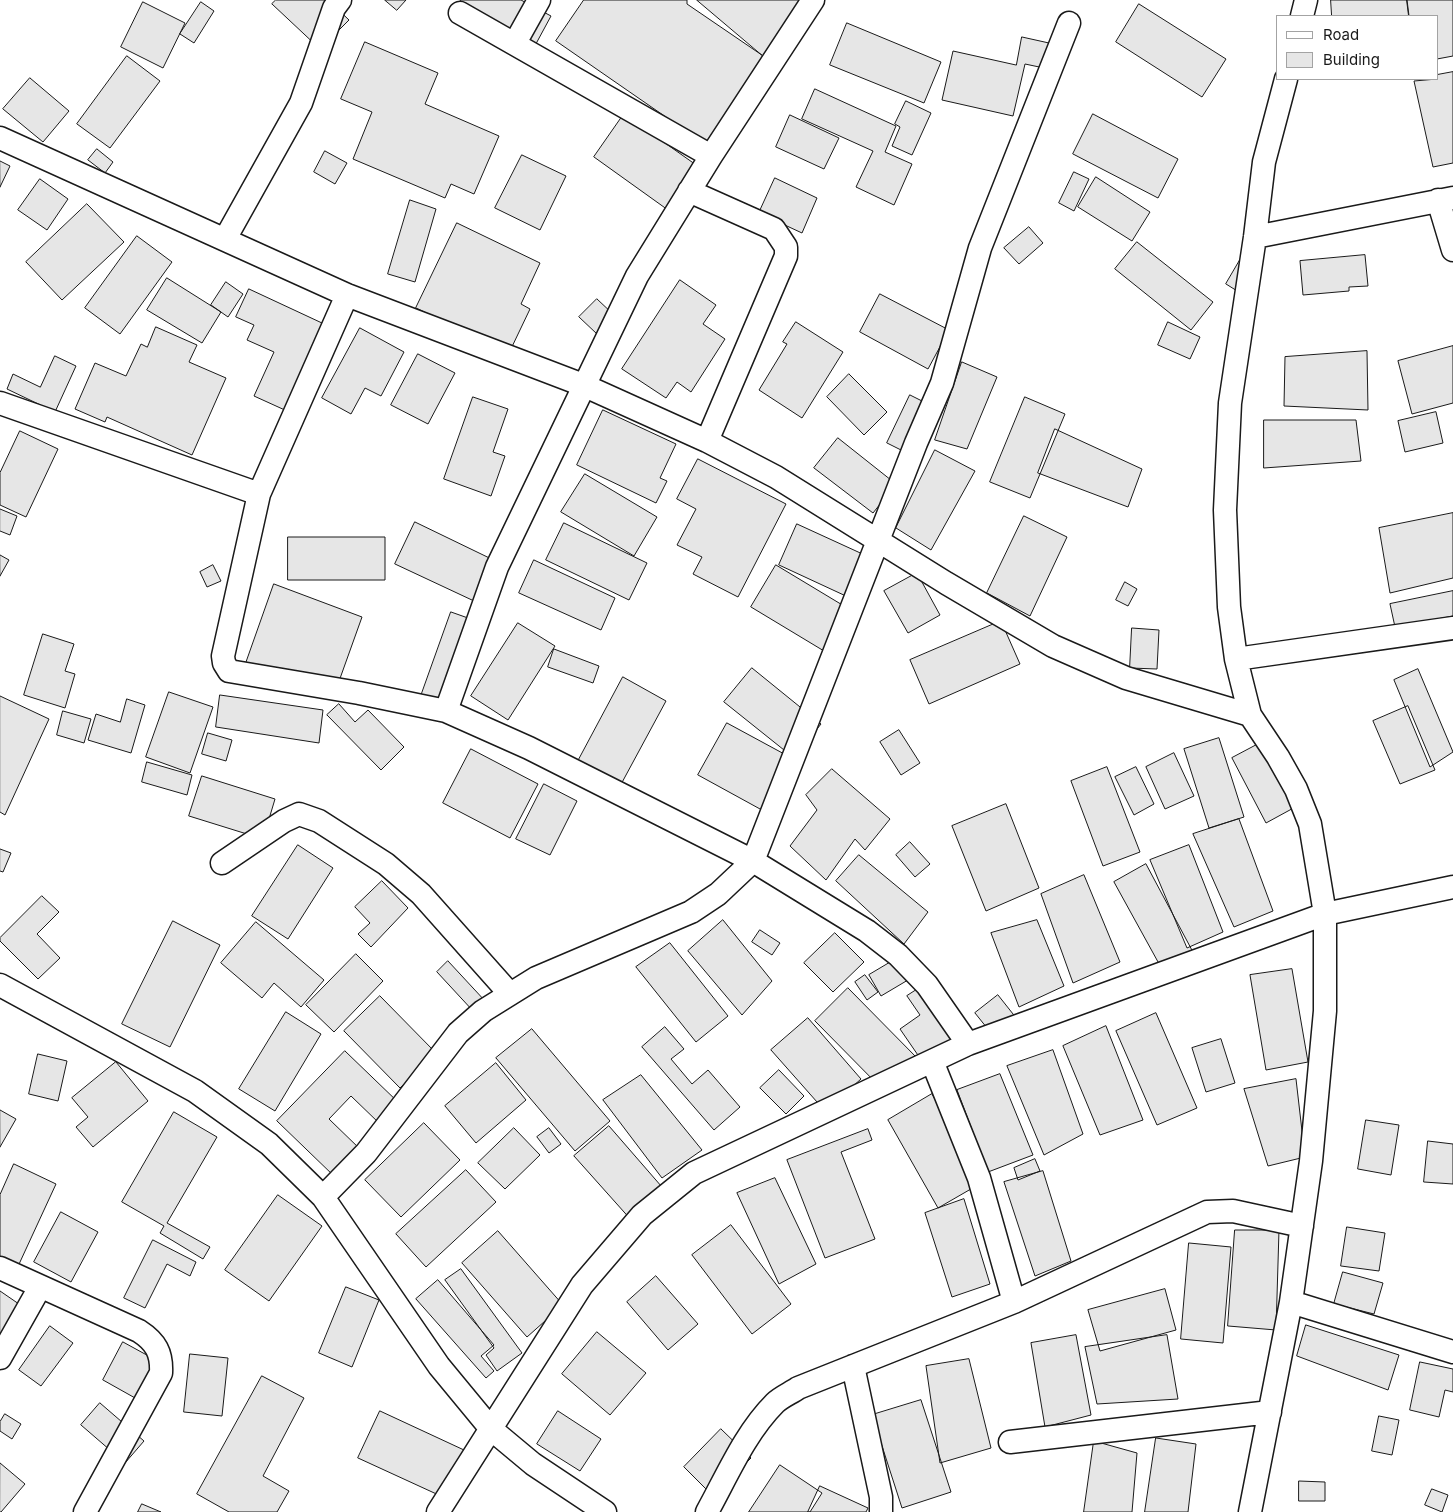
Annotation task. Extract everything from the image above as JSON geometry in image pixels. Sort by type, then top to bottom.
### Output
[{"type":"street","points":[[225,239],[302,104],[334,8],[340,0]]},
{"type":"street","points":[[515,43],[539,0]]},
{"type":"street","points":[[446,711],[497,567],[637,276],[711,156],[812,0]]},
{"type":"street","points":[[1302,15],[1306,0]]},
{"type":"street","points":[[460,13],[711,156]]},
{"type":"street","points":[[323,1197],[366,1153],[458,1033],[483,1010],[536,978],[691,912],[718,894],[753,861],[916,444],[942,383],[980,248],[1069,23]]},
{"type":"street","points":[[1250,1512],[1291,1302],[1311,1161],[1325,1011],[1326,914],[1310,824],[1296,789],[1278,756],[1250,715],[1236,659],[1229,607],[1225,510],[1230,403],[1256,237],[1264,162],[1286,80]]},
{"type":"street","points":[[0,138],[347,295],[583,385],[707,441],[776,477],[878,541],[1053,646],[1126,678],[1250,715]]},
{"type":"street","points":[[689,191],[774,229],[786,247],[786,256],[707,441]]},
{"type":"street","points":[[1256,237],[1445,199],[1453,250]]},
{"type":"street","points":[[347,295],[259,494],[222,656],[229,671],[359,693],[446,711],[528,748],[753,861],[867,931],[898,955],[927,985],[968,1044]]},
{"type":"street","points":[[0,402],[259,494]]},
{"type":"street","points":[[1236,659],[1453,628]]},
{"type":"street","points":[[222,863],[284,821],[299,814],[320,821],[386,864],[421,894],[510,994]]},
{"type":"street","points":[[438,1512],[582,1285],[642,1215],[694,1173],[968,1044],[1326,914],[1453,887]]},
{"type":"street","points":[[0,985],[195,1090],[268,1144],[323,1197],[439,1366],[491,1429],[533,1464],[605,1512]]},
{"type":"street","points":[[932,1061],[980,1178],[1014,1302]]},
{"type":"street","points":[[707,1512],[746,1441],[776,1402],[798,1388],[1014,1302],[1207,1212],[1233,1211],[1302,1226]]},
{"type":"street","points":[[0,1268],[139,1332],[149,1338],[158,1348],[162,1361],[161,1373],[85,1512]]},
{"type":"street","points":[[0,1358],[40,1287]]},
{"type":"street","points":[[1291,1302],[1453,1352]]},
{"type":"street","points":[[853,1366],[882,1497],[881,1512]]},
{"type":"street","points":[[1010,1442],[1270,1412]]},
{"type":"building","points":[[276,0],[328,0],[349,20],[320,49],[272,4]]},
{"type":"building","points":[[385,0],[406,0],[397,10]]},
{"type":"building","points":[[461,0],[521,0],[551,16],[531,53],[455,11]]},
{"type":"building","points":[[584,0],[687,0],[687,4],[775,64],[715,151],[556,41]]},
{"type":"building","points":[[697,0],[816,0],[767,59]]},
{"type":"building","points":[[1331,0],[1407,0],[1409,15],[1332,15]]},
{"type":"building","points":[[1407,0],[1453,0],[1453,56],[1438,59],[1438,15],[1409,15]]},
{"type":"building","points":[[143,2],[185,23],[163,68],[121,47]]},
{"type":"building","points":[[201,2],[214,11],[194,43],[180,34]]},
{"type":"building","points":[[1139,4],[1226,59],[1202,97],[1116,42]]},
{"type":"building","points":[[847,23],[941,62],[924,103],[830,65]]},
{"type":"building","points":[[1022,37],[1049,43],[1044,68],[1025,64],[1013,116],[942,100],[953,51],[1016,65]]},
{"type":"building","points":[[365,42],[438,73],[425,104],[499,136],[474,194],[451,184],[445,198],[353,159],[372,112],[341,99]]},
{"type":"building","points":[[127,56],[160,81],[110,148],[77,124]]},
{"type":"building","points":[[1453,72],[1453,163],[1433,167],[1414,81],[1438,80],[1438,75]]},
{"type":"building","points":[[30,78],[69,111],[43,142],[3,109]]},
{"type":"building","points":[[815,89],[896,126],[885,152],[912,164],[894,205],[856,187],[873,151],[802,119]]},
{"type":"building","points":[[906,101],[931,113],[912,155],[892,146],[900,127],[895,124]]},
{"type":"building","points":[[624,114],[699,167],[668,210],[594,157]]},
{"type":"building","points":[[1093,114],[1178,159],[1158,198],[1073,154]]},
{"type":"building","points":[[790,115],[839,138],[824,169],[776,147]]},
{"type":"building","points":[[97,149],[113,162],[105,173],[88,160]]},
{"type":"building","points":[[325,151],[347,163],[335,184],[314,172]]},
{"type":"building","points":[[522,155],[566,176],[540,230],[495,208]]},
{"type":"building","points":[[0,161],[10,166],[0,187]]},
{"type":"building","points":[[1074,172],[1089,179],[1074,211],[1059,203]]},
{"type":"building","points":[[1096,177],[1150,212],[1132,241],[1078,207]]},
{"type":"building","points":[[775,178],[817,198],[802,233],[759,213]]},
{"type":"building","points":[[40,179],[68,199],[47,230],[18,210]]},
{"type":"building","points":[[410,200],[436,209],[415,282],[388,274]]},
{"type":"building","points":[[87,204],[124,242],[62,300],[26,262]]},
{"type":"building","points":[[457,223],[540,263],[521,304],[530,309],[509,353],[416,308]]},
{"type":"building","points":[[1029,227],[1043,243],[1019,264],[1004,248]]},
{"type":"building","points":[[137,236],[172,262],[120,334],[85,308]]},
{"type":"building","points":[[1137,242],[1213,302],[1191,330],[1115,269]]},
{"type":"building","points":[[1365,255],[1368,286],[1349,287],[1349,291],[1303,295],[1300,261]]},
{"type":"building","points":[[1241,258],[1242,294],[1226,284]]},
{"type":"building","points":[[167,278],[221,312],[202,343],[147,310]]},
{"type":"building","points":[[680,280],[716,305],[703,324],[725,339],[691,392],[677,382],[666,398],[622,369]]},
{"type":"building","points":[[226,282],[243,294],[228,317],[211,305]]},
{"type":"building","points":[[249,289],[337,330],[298,416],[254,396],[274,352],[247,340],[254,325],[236,317]]},
{"type":"building","points":[[880,294],[949,330],[928,369],[860,332]]},
{"type":"building","points":[[597,299],[614,315],[597,334],[579,317]]},
{"type":"building","points":[[796,322],[843,352],[802,418],[759,390],[787,344],[783,342]]},
{"type":"building","points":[[1168,322],[1200,337],[1190,359],[1158,345]]},
{"type":"building","points":[[156,327],[197,345],[189,362],[226,378],[192,455],[107,417],[105,422],[75,409],[95,363],[126,376],[141,344],[147,347]]},
{"type":"building","points":[[360,328],[404,352],[381,396],[365,388],[351,414],[322,398]]},
{"type":"building","points":[[1453,346],[1453,403],[1412,414],[1398,361]]},
{"type":"building","points":[[1367,351],[1368,410],[1284,406],[1285,357]]},
{"type":"building","points":[[418,354],[455,373],[428,424],[391,405]]},
{"type":"building","points":[[55,356],[76,366],[55,412],[7,389],[13,374],[40,387]]},
{"type":"building","points":[[962,362],[997,377],[967,449],[935,440]]},
{"type":"building","points":[[849,374],[887,412],[864,435],[827,397]]},
{"type":"building","points":[[910,395],[934,407],[911,455],[887,443]]},
{"type":"building","points":[[473,397],[508,409],[493,452],[505,456],[491,496],[444,479]]},
{"type":"building","points":[[1025,397],[1065,414],[1030,498],[990,482]]},
{"type":"building","points":[[603,410],[676,444],[660,478],[667,481],[656,503],[577,465]]},
{"type":"building","points":[[1436,412],[1443,443],[1405,452],[1398,421]]},
{"type":"building","points":[[1264,420],[1356,420],[1361,461],[1264,468]]},
{"type":"building","points":[[1055,429],[1142,469],[1128,507],[1038,473]]},
{"type":"building","points":[[20,431],[58,449],[26,517],[0,505],[0,473]]},
{"type":"building","points":[[838,438],[896,484],[873,513],[814,468]]},
{"type":"building","points":[[935,450],[975,471],[931,550],[896,528]]},
{"type":"building","points":[[698,459],[786,504],[738,597],[693,574],[702,557],[677,545],[696,509],[677,499]]},
{"type":"building","points":[[585,474],[657,517],[634,556],[561,512]]},
{"type":"building","points":[[0,509],[17,516],[10,535],[0,531]]},
{"type":"building","points":[[1453,513],[1453,578],[1390,593],[1379,528]]},
{"type":"building","points":[[1024,516],[1067,537],[1030,616],[987,593]]},
{"type":"building","points":[[415,522],[508,567],[489,608],[395,564]]},
{"type":"building","points":[[564,523],[647,563],[629,600],[546,560]]},
{"type":"building","points":[[797,524],[880,562],[861,603],[779,565]]},
{"type":"building","points":[[288,537],[385,537],[385,580],[288,580]]},
{"type":"building","points":[[0,555],[9,560],[0,576]]},
{"type":"building","points":[[534,560],[615,598],[601,630],[519,593]]},
{"type":"building","points":[[213,565],[221,581],[207,587],[200,572]]},
{"type":"building","points":[[776,565],[854,612],[829,654],[751,607]]},
{"type":"building","points":[[917,573],[940,615],[908,633],[884,591]]},
{"type":"building","points":[[1125,582],[1137,589],[1128,606],[1116,600]]},
{"type":"building","points":[[274,584],[362,617],[333,698],[245,666]]},
{"type":"building","points":[[1453,591],[1453,616],[1395,627],[1390,604]]},
{"type":"building","points":[[451,612],[485,624],[456,708],[421,696]]},
{"type":"building","points":[[1001,621],[1020,664],[929,704],[910,660]]},
{"type":"building","points":[[518,623],[555,646],[508,720],[471,696]]},
{"type":"building","points":[[1132,628],[1159,630],[1157,669],[1130,668]]},
{"type":"building","points":[[43,634],[74,644],[65,671],[75,674],[65,708],[24,695]]},
{"type":"building","points":[[554,649],[599,666],[593,683],[548,667]]},
{"type":"building","points":[[752,668],[821,724],[794,758],[724,702]]},
{"type":"building","points":[[1418,669],[1453,752],[1430,767],[1394,680]]},
{"type":"building","points":[[623,677],[666,701],[619,788],[576,765]]},
{"type":"building","points":[[169,692],[213,707],[190,773],[146,757]]},
{"type":"building","points":[[220,695],[323,710],[319,743],[216,727]]},
{"type":"building","points":[[0,696],[49,719],[5,815],[0,812]]},
{"type":"building","points":[[127,699],[145,705],[131,753],[88,740],[96,714],[120,722]]},
{"type":"building","points":[[339,704],[355,722],[368,710],[404,747],[381,770],[327,715]]},
{"type":"building","points":[[1408,706],[1435,770],[1400,784],[1373,721]]},
{"type":"building","points":[[63,711],[91,719],[84,743],[57,735]]},
{"type":"building","points":[[727,723],[799,762],[771,815],[698,775]]},
{"type":"building","points":[[899,730],[920,763],[901,775],[880,742]]},
{"type":"building","points":[[208,733],[232,740],[226,761],[202,754]]},
{"type":"building","points":[[1219,738],[1244,817],[1209,828],[1184,749]]},
{"type":"building","points":[[1266,740],[1299,805],[1266,823],[1232,758]]},
{"type":"building","points":[[471,749],[538,784],[510,838],[443,803]]},
{"type":"building","points":[[1174,753],[1194,796],[1165,809],[1146,767]]},
{"type":"building","points":[[147,762],[192,775],[187,795],[142,782]]},
{"type":"building","points":[[1107,767],[1140,852],[1103,866],[1071,781]]},
{"type":"building","points":[[1136,767],[1154,804],[1134,815],[1115,777]]},
{"type":"building","points":[[832,769],[890,819],[865,850],[855,839],[826,880],[790,846],[817,810],[806,795]]},
{"type":"building","points":[[202,776],[275,799],[263,839],[189,816]]},
{"type":"building","points":[[544,784],[577,801],[550,855],[516,839]]},
{"type":"building","points":[[1006,804],[1039,888],[986,911],[952,826]]},
{"type":"building","points":[[1239,819],[1273,911],[1234,927],[1193,834]]},
{"type":"building","points":[[910,842],[930,864],[915,877],[896,855]]},
{"type":"building","points":[[298,845],[333,868],[288,939],[252,916]]},
{"type":"building","points":[[1189,845],[1223,932],[1187,948],[1150,860]]},
{"type":"building","points":[[0,849],[11,853],[3,872],[0,871]]},
{"type":"building","points":[[859,855],[928,912],[904,944],[836,881]]},
{"type":"building","points":[[1146,864],[1194,954],[1163,971],[1114,882]]},
{"type":"building","points":[[1084,875],[1120,962],[1073,983],[1041,894]]},
{"type":"building","points":[[382,881],[408,908],[371,947],[358,934],[370,923],[355,907]]},
{"type":"building","points":[[42,896],[59,912],[37,934],[60,958],[38,979],[0,941],[0,938]]},
{"type":"building","points":[[723,920],[772,981],[742,1015],[688,951]]},
{"type":"building","points":[[1037,920],[1064,986],[1019,1007],[991,933]]},
{"type":"building","points":[[173,921],[220,945],[170,1047],[122,1024]]},
{"type":"building","points":[[256,922],[324,980],[301,1007],[274,983],[262,998],[221,963]]},
{"type":"building","points":[[760,930],[780,943],[772,955],[752,942]]},
{"type":"building","points":[[835,933],[864,962],[833,992],[804,963]]},
{"type":"building","points":[[670,943],[728,1016],[696,1042],[636,967]]},
{"type":"building","points":[[356,954],[383,981],[334,1032],[306,1005]]},
{"type":"building","points":[[901,956],[913,977],[881,996],[869,975]]},
{"type":"building","points":[[448,961],[486,1002],[474,1012],[437,972]]},
{"type":"building","points":[[1292,969],[1308,1062],[1266,1070],[1250,975]]},
{"type":"building","points":[[865,975],[878,992],[867,1000],[855,982]]},
{"type":"building","points":[[921,987],[956,1038],[922,1061],[900,1029],[920,1015],[907,996]]},
{"type":"building","points":[[848,988],[919,1060],[886,1093],[815,1021]]},
{"type":"building","points":[[998,995],[1017,1019],[995,1038],[975,1013]]},
{"type":"building","points":[[380,996],[436,1053],[400,1088],[344,1031]]},
{"type":"building","points":[[286,1012],[321,1034],[275,1111],[239,1089]]},
{"type":"building","points":[[1156,1013],[1197,1108],[1157,1125],[1116,1031]]},
{"type":"building","points":[[808,1018],[861,1079],[825,1111],[771,1050]]},
{"type":"building","points":[[1106,1026],[1143,1120],[1100,1135],[1063,1046]]},
{"type":"building","points":[[665,1027],[684,1049],[671,1059],[692,1084],[708,1070],[740,1107],[714,1130],[642,1047]]},
{"type":"building","points":[[532,1029],[610,1121],[575,1151],[496,1058]]},
{"type":"building","points":[[1221,1039],[1235,1083],[1206,1092],[1192,1048]]},
{"type":"building","points":[[1053,1050],[1083,1134],[1044,1155],[1007,1066]]},
{"type":"building","points":[[345,1051],[400,1104],[380,1124],[351,1096],[329,1119],[361,1150],[335,1177],[277,1121]]},
{"type":"building","points":[[38,1054],[67,1061],[58,1101],[29,1094]]},
{"type":"building","points":[[116,1062],[148,1101],[93,1147],[76,1127],[88,1117],[72,1098]]},
{"type":"building","points":[[496,1063],[526,1100],[476,1143],[445,1106]]},
{"type":"building","points":[[779,1070],[804,1096],[786,1114],[760,1088]]},
{"type":"building","points":[[1000,1074],[1033,1155],[988,1172],[957,1090]]},
{"type":"building","points":[[641,1075],[702,1150],[662,1178],[603,1100]]},
{"type":"building","points":[[1296,1079],[1305,1157],[1268,1166],[1244,1089]]},
{"type":"building","points":[[932,1094],[983,1182],[938,1208],[888,1120]]},
{"type":"building","points":[[0,1110],[16,1119],[0,1147]]},
{"type":"building","points":[[174,1112],[217,1137],[167,1223],[210,1247],[203,1259],[160,1233],[164,1226],[122,1202]]},
{"type":"building","points":[[1366,1120],[1399,1125],[1391,1175],[1358,1169]]},
{"type":"building","points":[[424,1123],[460,1160],[401,1217],[365,1180]]},
{"type":"building","points":[[609,1126],[675,1202],[641,1231],[574,1156]]},
{"type":"building","points":[[514,1128],[540,1155],[505,1189],[478,1163]]},
{"type":"building","points":[[549,1128],[561,1144],[549,1153],[537,1137]]},
{"type":"building","points":[[868,1129],[872,1140],[841,1152],[875,1239],[825,1258],[787,1160]]},
{"type":"building","points":[[1428,1141],[1453,1144],[1453,1184],[1424,1182]]},
{"type":"building","points":[[1035,1159],[1040,1171],[1018,1180],[1014,1168]]},
{"type":"building","points":[[14,1164],[56,1184],[14,1275],[0,1268],[0,1195]]},
{"type":"building","points":[[466,1170],[496,1202],[426,1267],[396,1234]]},
{"type":"building","points":[[1043,1171],[1071,1261],[1035,1276],[1004,1182]]},
{"type":"building","points":[[775,1178],[816,1264],[779,1284],[737,1193]]},
{"type":"building","points":[[278,1195],[322,1226],[269,1301],[225,1270]]},
{"type":"building","points":[[964,1199],[990,1284],[952,1297],[925,1213]]},
{"type":"building","points":[[61,1212],[98,1232],[71,1282],[34,1262]]},
{"type":"building","points":[[731,1225],[791,1304],[752,1334],[692,1255]]},
{"type":"building","points":[[1347,1227],[1385,1233],[1379,1271],[1341,1266]]},
{"type":"building","points":[[1235,1230],[1279,1230],[1276,1330],[1228,1326]]},
{"type":"building","points":[[498,1231],[563,1305],[527,1337],[462,1263]]},
{"type":"building","points":[[153,1240],[196,1262],[190,1276],[167,1264],[145,1308],[124,1298]]},
{"type":"building","points":[[1189,1243],[1231,1247],[1223,1343],[1181,1339]]},
{"type":"building","points":[[461,1269],[522,1353],[497,1371],[486,1355],[494,1348],[445,1280]]},
{"type":"building","points":[[1343,1272],[1383,1283],[1374,1314],[1334,1304]]},
{"type":"building","points":[[656,1276],[698,1324],[668,1350],[627,1302]]},
{"type":"building","points":[[438,1280],[494,1345],[481,1356],[494,1371],[486,1378],[416,1299]]},
{"type":"building","points":[[346,1287],[379,1300],[352,1367],[319,1353]]},
{"type":"building","points":[[1165,1289],[1176,1330],[1100,1351],[1088,1310]]},
{"type":"building","points":[[0,1291],[32,1313],[0,1344]]},
{"type":"building","points":[[1306,1325],[1399,1355],[1388,1390],[1297,1356]]},
{"type":"building","points":[[50,1326],[73,1343],[41,1386],[19,1370]]},
{"type":"building","points":[[597,1332],[646,1373],[610,1415],[562,1374]]},
{"type":"building","points":[[1076,1335],[1091,1415],[1045,1427],[1031,1343]]},
{"type":"building","points":[[1167,1335],[1178,1399],[1097,1404],[1085,1347]]},
{"type":"building","points":[[123,1342],[165,1365],[144,1403],[103,1380]]},
{"type":"building","points":[[190,1354],[228,1358],[222,1416],[184,1412]]},
{"type":"building","points":[[969,1359],[991,1448],[940,1463],[926,1366]]},
{"type":"building","points":[[1420,1362],[1453,1369],[1453,1392],[1445,1390],[1439,1417],[1410,1410]]},
{"type":"building","points":[[262,1376],[304,1398],[263,1476],[289,1491],[277,1512],[229,1512],[197,1494]]},
{"type":"building","points":[[921,1400],[951,1492],[902,1508],[872,1415]]},
{"type":"building","points":[[100,1403],[144,1441],[125,1463],[81,1425]]},
{"type":"building","points":[[380,1411],[464,1450],[443,1497],[358,1458]]},
{"type":"building","points":[[558,1411],[601,1439],[580,1471],[537,1444]]},
{"type":"building","points":[[5,1414],[21,1424],[12,1439],[0,1431],[0,1422]]},
{"type":"building","points":[[1379,1416],[1399,1420],[1392,1455],[1372,1451]]},
{"type":"building","points":[[721,1429],[751,1458],[713,1496],[684,1467]]},
{"type":"building","points":[[1156,1438],[1196,1444],[1188,1512],[1145,1512]]},
{"type":"building","points":[[1094,1441],[1137,1453],[1132,1512],[1084,1512]]},
{"type":"building","points":[[0,1463],[25,1484],[1,1512],[0,1512]]},
{"type":"building","points":[[780,1465],[822,1493],[810,1512],[749,1512]]},
{"type":"building","points":[[1299,1481],[1325,1482],[1325,1501],[1299,1501]]},
{"type":"building","points":[[820,1486],[868,1508],[866,1512],[808,1512]]},
{"type":"building","points":[[1432,1489],[1448,1495],[1442,1512],[1425,1505]]},
{"type":"building","points":[[142,1504],[161,1512],[138,1512]]}]
